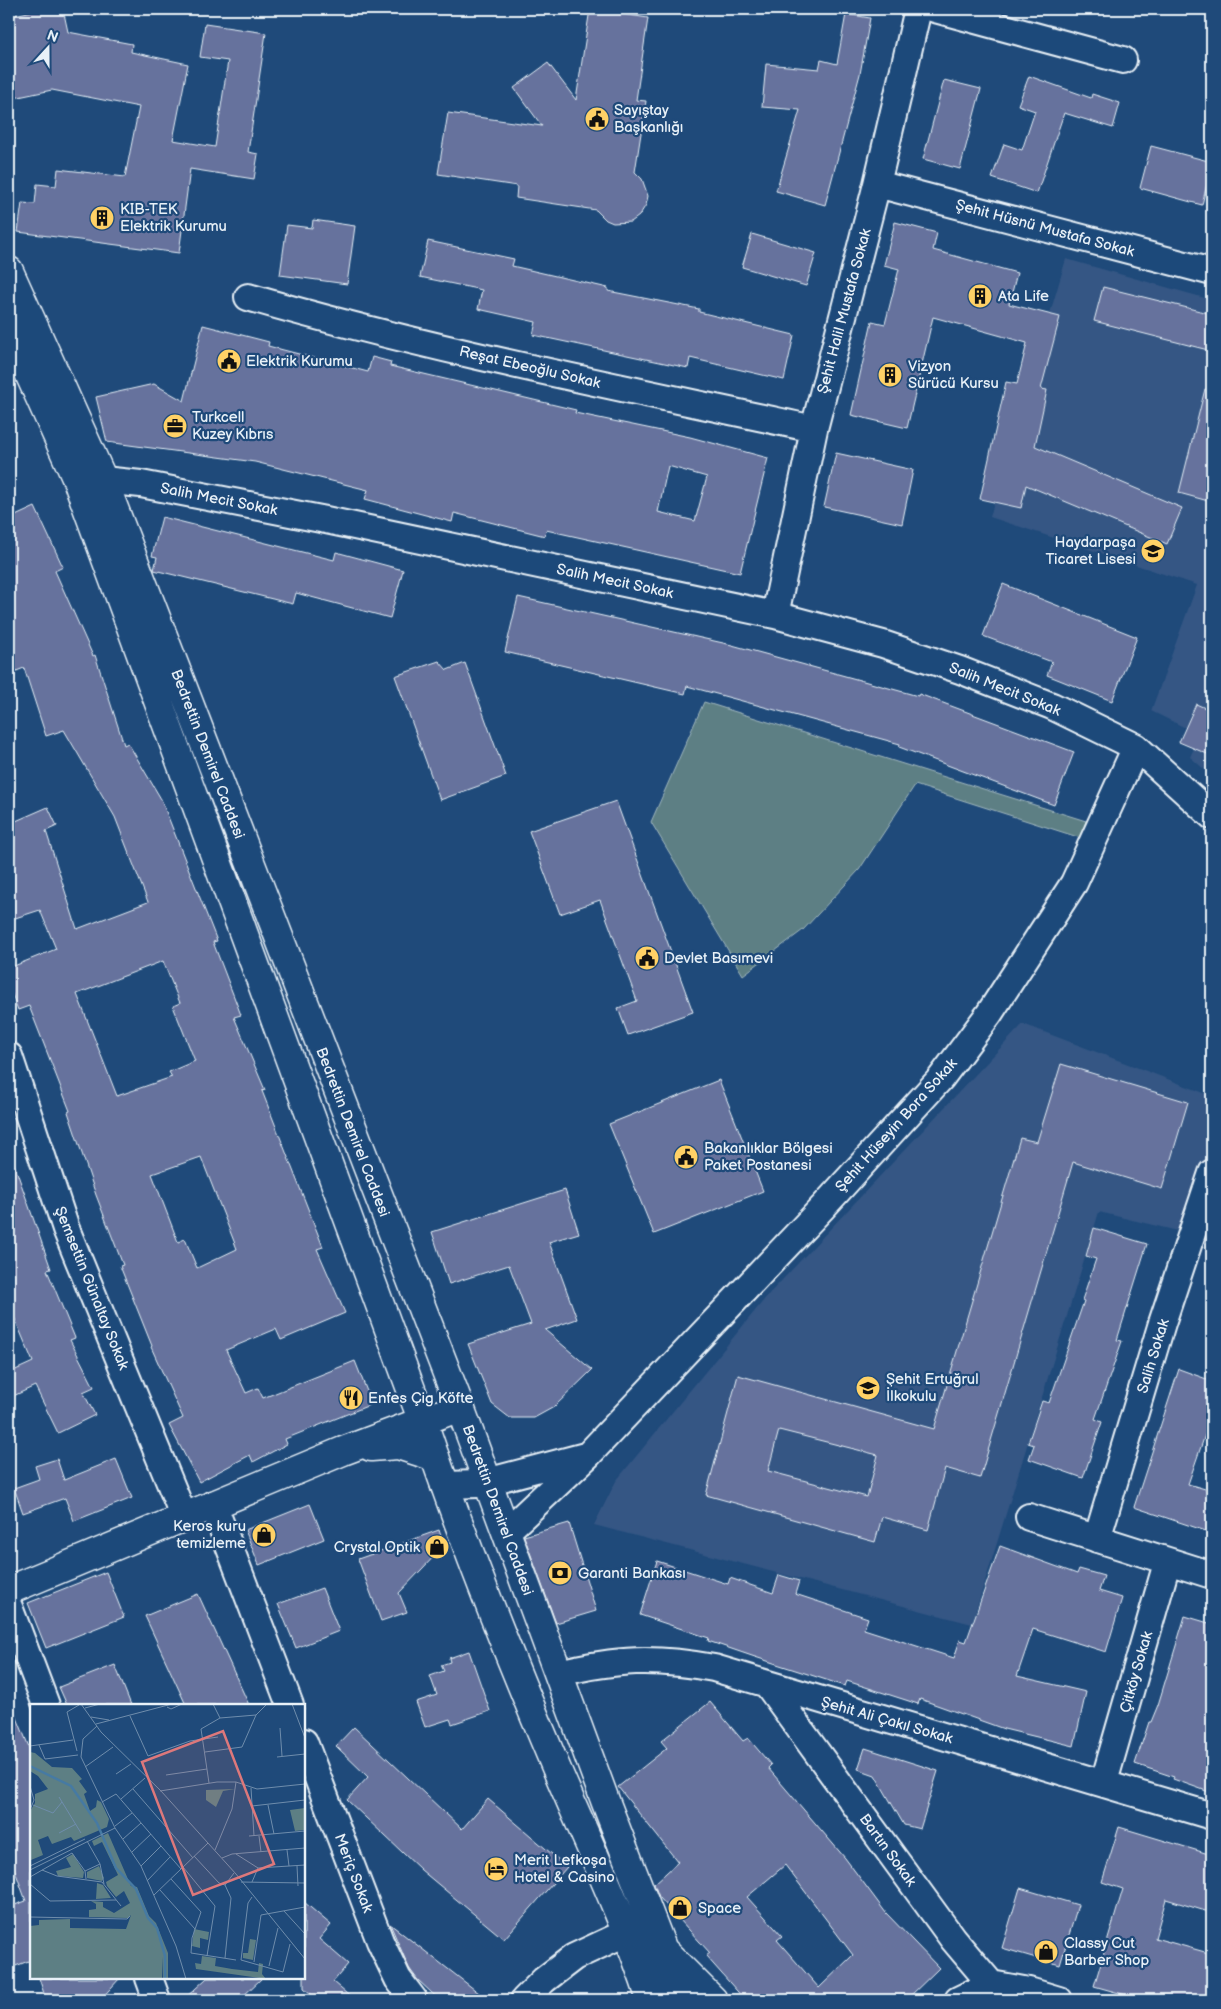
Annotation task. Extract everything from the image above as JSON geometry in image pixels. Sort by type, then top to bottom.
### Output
[{"type":"main road","name":"Bedrettin Demirel Caddesi","points":[[9,271],[90,480],[460,1407],[663,1950],[679,2000]]},
{"type":"main road","name":"Bedrettin Demirel Caddesi","points":[[9,329],[90,480],[444,1485],[522,1688],[626,1932],[651,2000]]},
{"type":"main road","points":[[9,1590],[343,1450],[460,1407]]},
{"type":"main road","points":[[343,1450],[398,1446],[435,1457]]},
{"type":"main road","points":[[663,1950],[713,2000]]},
{"type":"street","name":"Şehit Halil Mustafa Sokak","points":[[775,615],[814,429],[877,184],[918,9]]},
{"type":"street","points":[[935,9],[1123,60]]},
{"type":"street","name":"Şehit Hüsnü Mustafa Sokak","points":[[877,184],[1212,272]]},
{"type":"street","name":"Reşat Ebeoğlu Sokak","points":[[248,297],[350,326],[814,429]]},
{"type":"street","name":"Salih Mecit Sokak","points":[[90,480],[141,484],[326,520],[775,615],[883,644],[960,670],[1052,706],[1136,747],[1212,816]]},
{"type":"street","name":"Şehit Hüseyin Bora Sokak","points":[[506,1532],[588,1455],[824,1206],[941,1078],[989,1014],[1074,883],[1136,747]]},
{"type":"street","name":"Şemsettin Günaltay Sokak","points":[[9,1056],[66,1229],[184,1517]]},
{"type":"street","name":"Salih Sokak","points":[[1097,1539],[1162,1323],[1212,1174]]},
{"type":"street","points":[[444,1485],[487,1482],[588,1455]]},
{"type":"street","points":[[213,1504],[290,1704]]},
{"type":"street","points":[[1029,1517],[1167,1563],[1212,1575]]},
{"type":"street","name":"Çitköy Sokak","points":[[1104,1782],[1167,1563]]},
{"type":"street","points":[[9,1607],[46,1704]]},
{"type":"street","name":"Şehit Ali Çakıl Sokak","points":[[558,1673],[595,1664],[647,1660],[677,1661],[714,1668],[892,1723],[1104,1782],[1212,1816]]},
{"type":"street","name":"Bartın Sokak","points":[[767,1684],[953,1939],[991,1984]]},
{"type":"street","name":"Meriç Sokak","points":[[305,1745],[380,1941],[398,1979],[414,2000]]},
{"type":"street","points":[[524,2000],[544,1980],[574,1957],[652,1921]]},
{"type":"street","points":[[149,1979],[157,2000]]},
{"type":"street","points":[[958,2000],[991,1984],[1030,1991],[1059,2000]]},
{"type":"shaded area","name":"Haydarpaşa Ticaret Lisesi","points":[[1066,259],[1212,300],[1212,776],[1190,757],[1200,735],[1151,711],[1197,585],[990,517]]},
{"type":"shaded area","name":"Şehit Ertuğrul İlkokulu","points":[[1023,1024],[1212,1096],[1212,1141],[1186,1233],[1099,1212],[972,1624],[594,1525],[616,1481],[768,1295]]},
{"type":"green space","points":[[704,702],[1086,821],[1081,838],[915,785],[859,870],[803,930],[743,975],[651,822]]},
{"type":"building","points":[[43,9],[63,9],[68,32],[132,44],[131,52],[188,64],[173,140],[215,147],[228,61],[200,57],[205,24],[266,33],[248,152],[258,154],[254,179],[190,169],[179,253],[18,232],[22,203],[35,204],[37,184],[56,186],[58,169],[125,177],[139,107],[52,90],[9,99],[9,16]]},
{"type":"building","name":"Sayıştay Başkanlığı","points":[[590,9],[648,18],[636,100],[646,101],[635,172],[642,179],[648,196],[646,205],[639,216],[631,222],[613,223],[606,220],[596,210],[516,198],[517,186],[438,174],[448,113],[542,126],[514,88],[548,63],[576,100]]},
{"type":"building","points":[[846,14],[870,18],[860,74],[825,205],[776,191],[800,110],[762,107],[766,64],[819,69],[821,60],[837,64]]},
{"type":"building","points":[[1029,76],[1091,98],[1092,94],[1120,103],[1113,128],[1064,113],[1037,193],[992,178],[1004,144],[1022,150],[1035,111],[1018,105]]},
{"type":"building","points":[[944,80],[981,89],[960,169],[923,159]]},
{"type":"building","points":[[1151,146],[1212,162],[1202,205],[1140,188]]},
{"type":"building","points":[[313,220],[355,226],[347,284],[280,275],[287,225],[312,228]]},
{"type":"building","points":[[895,222],[937,233],[933,250],[1017,273],[1009,304],[1060,317],[1041,389],[1047,390],[1035,446],[1182,508],[1167,544],[1026,485],[1021,508],[980,499],[1006,382],[1017,384],[1027,343],[933,317],[907,428],[851,415],[872,321],[885,324],[899,269],[884,265]]},
{"type":"building","points":[[752,234],[816,253],[806,286],[742,267]]},
{"type":"building","points":[[428,241],[514,259],[512,266],[608,288],[608,291],[699,309],[699,312],[794,335],[784,380],[690,358],[688,368],[533,335],[536,322],[478,309],[482,290],[420,277]]},
{"type":"building","points":[[1103,287],[1212,314],[1212,351],[1094,321]]},
{"type":"building","points":[[203,325],[269,342],[268,346],[368,372],[372,357],[391,362],[390,366],[576,410],[575,413],[690,437],[768,458],[740,573],[546,530],[545,536],[454,513],[452,522],[365,499],[368,490],[255,462],[107,442],[96,397],[154,384],[184,401]],"holes":[[[668,466],[707,477],[695,521],[658,512]]]},
{"type":"building","points":[[1205,389],[1212,390],[1212,502],[1179,493]]},
{"type":"building","points":[[836,453],[913,470],[902,524],[824,507]]},
{"type":"building","points":[[35,507],[63,567],[55,571],[93,656],[95,655],[124,745],[128,743],[161,799],[217,941],[213,942],[241,1015],[234,1017],[265,1090],[262,1091],[323,1247],[317,1249],[345,1313],[281,1340],[276,1329],[226,1350],[246,1393],[258,1388],[263,1398],[355,1361],[372,1404],[285,1439],[287,1444],[253,1462],[250,1455],[199,1482],[169,1425],[183,1418],[151,1347],[120,1266],[123,1265],[96,1195],[68,1112],[70,1111],[29,1006],[18,1010],[9,986],[9,968],[56,949],[40,910],[9,920],[9,824],[48,807],[57,826],[46,831],[77,929],[148,902],[115,817],[64,730],[46,736],[24,668],[9,674],[9,519]],"holes":[[[163,961],[180,1003],[173,1006],[195,1061],[169,1072],[172,1077],[117,1096],[77,994]],[[201,1157],[237,1249],[197,1268],[185,1239],[178,1242],[152,1174]]]},
{"type":"building","points":[[162,517],[334,560],[336,552],[403,570],[390,618],[296,593],[293,604],[154,570],[157,557],[152,556]]},
{"type":"building","points":[[1003,584],[1137,637],[1112,701],[1047,675],[1052,662],[983,636]]},
{"type":"building","points":[[518,597],[732,645],[918,696],[919,694],[1074,752],[1054,805],[899,747],[900,744],[687,686],[685,694],[505,652]]},
{"type":"building","points":[[439,661],[447,670],[465,663],[506,776],[440,800],[395,676]]},
{"type":"building","points":[[1196,704],[1212,711],[1212,756],[1179,742]]},
{"type":"building","name":"Devlet Basımevi","points":[[616,801],[693,1012],[628,1035],[618,1008],[637,1001],[600,900],[560,914],[529,831]]},
{"type":"building","points":[[1061,1064],[1188,1102],[1162,1189],[1073,1162],[980,1478],[945,1468],[928,1530],[882,1517],[875,1542],[706,1495],[738,1375],[934,1429],[1020,1138],[1037,1142]],"holes":[[[779,1430],[878,1455],[867,1497],[768,1471]]]},
{"type":"building","name":"Bakanlıklar Bölgesi Paket Postanesi","points":[[719,1080],[763,1191],[654,1234],[609,1124]]},
{"type":"building","points":[[9,1158],[12,1158],[51,1269],[47,1270],[75,1338],[70,1340],[94,1387],[83,1392],[95,1415],[58,1433],[35,1386],[9,1398],[9,1373],[33,1362],[9,1305]]},
{"type":"building","points":[[565,1190],[579,1233],[549,1242],[577,1319],[545,1330],[592,1370],[554,1407],[534,1418],[510,1418],[492,1404],[468,1344],[531,1324],[509,1265],[449,1284],[432,1232]]},
{"type":"building","points":[[1094,1228],[1147,1244],[1117,1340],[1122,1341],[1095,1419],[1102,1422],[1083,1478],[1029,1459],[1034,1445],[1028,1443],[1042,1401],[1049,1403],[1084,1301],[1082,1300],[1096,1259],[1086,1256]]},
{"type":"building","points":[[1179,1369],[1212,1381],[1212,1415],[1188,1484],[1212,1491],[1212,1533],[1134,1507]]},
{"type":"building","points":[[57,1459],[64,1480],[116,1459],[132,1498],[74,1521],[65,1498],[23,1513],[14,1488],[39,1479],[35,1466]]},
{"type":"building","points":[[310,1504],[324,1539],[259,1565],[245,1530]]},
{"type":"building","name":"Garanti Bankası","points":[[569,1523],[596,1611],[556,1623],[524,1536]]},
{"type":"building","points":[[439,1530],[444,1546],[399,1593],[407,1612],[381,1621],[358,1559]]},
{"type":"building","points":[[1000,1546],[1077,1574],[1079,1569],[1104,1576],[1099,1591],[1122,1598],[1106,1652],[1033,1629],[1017,1676],[1086,1692],[1074,1746],[1004,1729],[920,1699],[918,1704],[847,1681],[845,1686],[708,1641],[709,1638],[640,1615],[657,1561],[728,1584],[730,1578],[773,1593],[779,1575],[799,1581],[795,1594],[868,1618],[864,1629],[954,1658],[960,1640],[966,1642]]},
{"type":"building","points":[[106,1572],[124,1617],[46,1648],[28,1603]]},
{"type":"building","points":[[322,1588],[339,1631],[296,1648],[278,1604]]},
{"type":"building","points":[[198,1594],[249,1704],[186,1704],[145,1616]]},
{"type":"building","points":[[1185,1616],[1212,1624],[1212,1793],[1173,1779],[1174,1777],[1135,1764],[1149,1722],[1151,1722],[1158,1705]]},
{"type":"building","points":[[469,1651],[490,1711],[452,1724],[450,1719],[425,1727],[416,1702],[437,1695],[430,1676],[444,1671],[441,1665],[450,1662],[449,1658]]},
{"type":"building","points":[[115,1665],[131,1704],[67,1704],[59,1687]]},
{"type":"building","points":[[9,1698],[30,1750],[30,1960],[13,1967],[9,1955],[9,1907],[26,1901],[9,1854]]},
{"type":"building","points":[[710,1702],[743,1741],[748,1738],[771,1765],[768,1768],[845,1858],[886,1913],[939,1968],[906,2000],[745,2000],[706,1956],[710,1953],[659,1897],[654,1884],[678,1862],[618,1787],[667,1748],[661,1741]],"holes":[[[785,1865],[853,1955],[819,1988],[777,1940],[782,1936],[747,1897]]]},
{"type":"building","points":[[354,1727],[462,1829],[488,1799],[567,1867],[504,1939],[421,1870],[347,1800],[368,1777],[336,1746]]},
{"type":"building","points":[[865,1748],[938,1771],[920,1829],[904,1825],[875,1775],[858,1769]]},
{"type":"building","points":[[1119,1827],[1212,1855],[1212,1913],[1166,1899],[1155,1938],[1212,1954],[1212,2000],[1144,2000],[1094,1986],[1123,1889],[1102,1882]]},
{"type":"building","points":[[1020,1888],[1078,1905],[1060,1965],[1002,1948]]},
{"type":"building","points":[[305,1903],[331,1925],[319,1939],[348,1964],[333,1982],[354,2000],[318,2000],[304,1988]]},
{"type":"building","points":[[390,1924],[488,2000],[445,2000],[434,1995],[417,1979],[409,1968]]},
{"type":"building","points":[[39,1979],[119,1979],[100,2000],[46,2000]]},
{"type":"building","points":[[206,1979],[261,1979],[239,2000],[183,2000]]},
{"type":"place","name":"Sayıştay Başkanlığı","points":[[597,119]]},
{"type":"place","name":"KIB-TEK Elektrik Kurumu","points":[[102,218]]},
{"type":"place","name":"Ata Life","points":[[980,296]]},
{"type":"place","name":"Elektrik Kurumu","points":[[229,361]]},
{"type":"place","name":"Vizyon Sürücü Kursu","points":[[890,375]]},
{"type":"place","name":"Turkcell Kuzey Kıbrıs","points":[[175,426]]},
{"type":"place","name":"Haydarpaşa Ticaret Lisesi","points":[[1153,551]]},
{"type":"place","name":"Devlet Basımevi","points":[[647,958]]},
{"type":"place","name":"Bakanlıklar Bölgesi Paket Postanesi","points":[[686,1157]]},
{"type":"place","name":"Şehit Ertuğrul İlkokulu","points":[[868,1388]]},
{"type":"place","name":"Enfes Çig Köfte","points":[[351,1398]]},
{"type":"place","name":"Keros kuru temizleme","points":[[264,1535]]},
{"type":"place","name":"Crystal Optik","points":[[437,1547]]},
{"type":"place","name":"Garanti Bankası","points":[[560,1573]]},
{"type":"place","name":"Merit Lefkoşa Hotel & Casino","points":[[496,1869]]},
{"type":"place","name":"Space","points":[[680,1908]]},
{"type":"place","name":"Classy Cut Barber Shop","points":[[1046,1952]]}]
